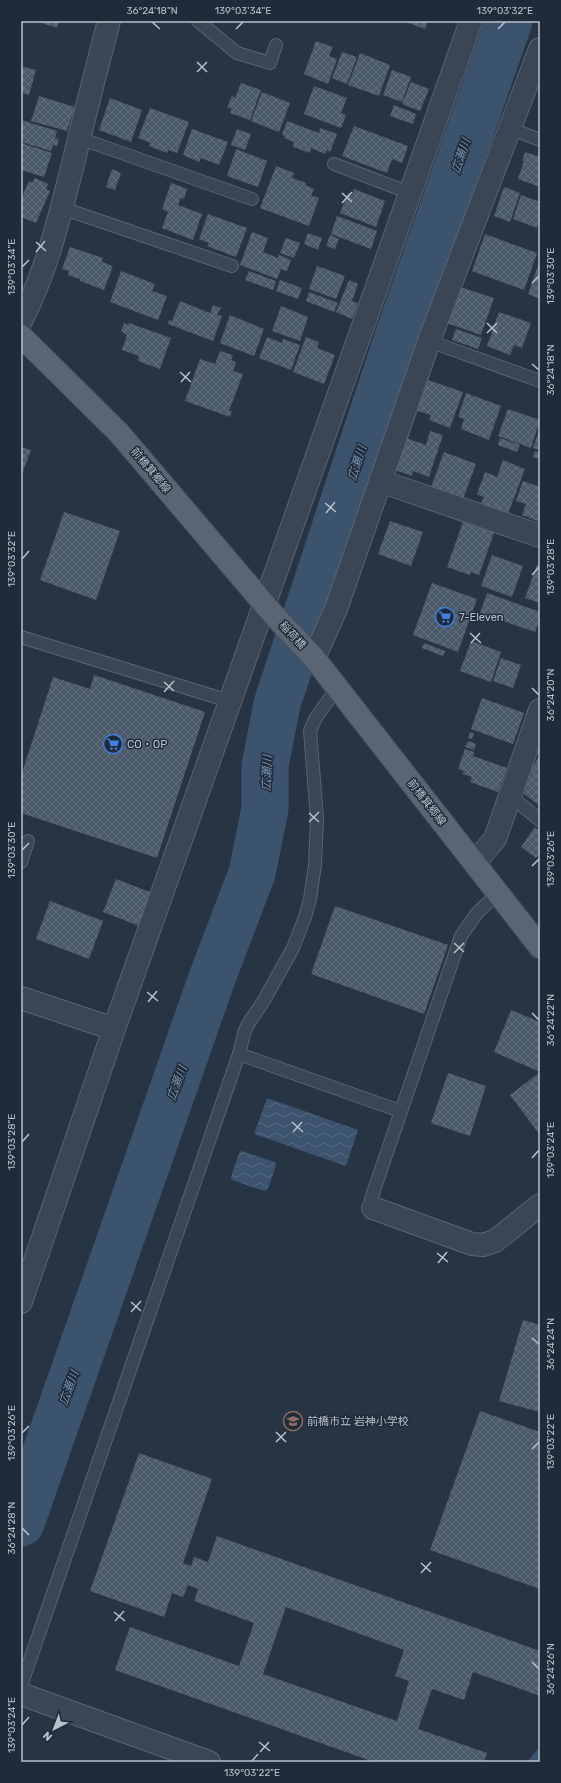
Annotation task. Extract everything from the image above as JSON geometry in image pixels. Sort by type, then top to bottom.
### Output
[{"type":"main road","name":"前橋箕郷線","points":[[21,336],[119,433],[268,607]]},
{"type":"main road","name":"稲荷橋","points":[[268,607],[314,658]]},
{"type":"main road","name":"前橋箕郷線","points":[[314,658],[474,860],[540,947]]},
{"type":"street","points":[[21,322],[31,301],[45,264],[62,208],[109,21]]},
{"type":"street","points":[[21,1302],[114,1029],[229,701],[268,607],[410,193],[471,21]]},
{"type":"street","points":[[314,658],[336,609],[429,341],[540,49]]},
{"type":"street","points":[[380,481],[540,536]]},
{"type":"street","points":[[474,860],[482,854],[495,839],[511,797],[540,710]]},
{"type":"street","points":[[21,998],[114,1029]]},
{"type":"street","points":[[373,1208],[472,1244],[483,1245],[496,1241],[540,1205]]},
{"type":"street","points":[[21,1694],[175,1756],[209,1762]]},
{"type":"lane","points":[[198,21],[238,53],[270,64],[276,45]]},
{"type":"lane","points":[[509,128],[540,140]]},
{"type":"lane","points":[[79,138],[252,198]]},
{"type":"lane","points":[[334,164],[410,193]]},
{"type":"lane","points":[[62,208],[232,266]]},
{"type":"lane","points":[[429,341],[540,380]]},
{"type":"lane","points":[[22,641],[229,701]]},
{"type":"lane","points":[[21,1686],[239,1054],[245,1030],[279,975],[293,948],[305,918],[310,899],[317,818],[310,731],[316,719],[337,688]]},
{"type":"lane","points":[[511,797],[540,820]]},
{"type":"lane","points":[[21,862],[28,841]]},
{"type":"lane","points":[[373,1208],[371,1199],[461,936],[477,913],[498,893]]},
{"type":"lane","points":[[239,1054],[400,1111]]},
{"type":"water","points":[[267,1098],[358,1130],[346,1166],[254,1134]]},
{"type":"water","points":[[242,1151],[275,1162],[276,1165],[268,1189],[264,1191],[232,1180],[231,1177],[239,1153]]},
{"type":"building","points":[[35,21],[59,21],[57,28]]},
{"type":"building","points":[[403,21],[428,21],[425,29]]},
{"type":"building","points":[[316,41],[333,47],[329,56],[337,59],[328,84],[304,74]]},
{"type":"building","points":[[342,52],[357,57],[347,84],[332,78]]},
{"type":"building","points":[[360,53],[390,65],[379,96],[348,85]]},
{"type":"building","points":[[21,66],[36,70],[29,95],[21,93]]},
{"type":"building","points":[[392,70],[411,77],[402,102],[383,95]]},
{"type":"building","points":[[411,82],[429,89],[420,111],[402,104]]},
{"type":"building","points":[[241,83],[261,90],[250,120],[230,113],[232,109],[227,107],[232,96],[235,98]]},
{"type":"building","points":[[314,86],[347,98],[341,113],[346,115],[341,128],[304,114]]},
{"type":"building","points":[[262,92],[290,103],[279,132],[251,121]]},
{"type":"building","points":[[39,96],[75,107],[67,131],[31,121]]},
{"type":"building","points":[[110,98],[142,110],[131,142],[99,130]]},
{"type":"building","points":[[394,105],[416,114],[413,124],[390,116]]},
{"type":"building","points":[[150,108],[189,122],[177,153],[168,150],[167,153],[149,146],[151,143],[138,138]]},
{"type":"building","points":[[21,120],[57,131],[55,138],[59,139],[57,146],[53,145],[51,151],[21,142]]},
{"type":"building","points":[[287,121],[319,133],[320,128],[337,134],[330,152],[327,150],[325,154],[311,148],[310,153],[293,147],[294,142],[284,138],[285,136],[282,135]]},
{"type":"building","points":[[354,126],[408,146],[402,163],[392,159],[387,173],[342,156]]},
{"type":"building","points":[[192,129],[228,142],[219,165],[201,158],[199,162],[183,155]]},
{"type":"building","points":[[237,129],[251,134],[245,150],[231,145]]},
{"type":"building","points":[[21,143],[52,153],[44,177],[21,170]]},
{"type":"building","points":[[236,149],[267,161],[258,187],[227,176]]},
{"type":"building","points":[[525,152],[540,157],[538,163],[540,164],[540,187],[518,179],[524,161],[522,161]]},
{"type":"building","points":[[276,166],[294,173],[292,178],[306,183],[305,185],[314,189],[311,195],[319,198],[309,226],[260,208]]},
{"type":"building","points":[[112,169],[121,173],[115,190],[106,187]]},
{"type":"building","points":[[35,178],[48,184],[46,189],[50,191],[36,223],[21,217],[21,199],[29,181],[32,183]]},
{"type":"building","points":[[171,183],[187,189],[184,199],[181,198],[178,205],[202,214],[193,240],[162,228],[168,212],[162,209]]},
{"type":"building","points":[[504,187],[520,193],[510,222],[494,216]]},
{"type":"building","points":[[354,189],[385,201],[376,227],[340,213],[348,193],[352,195]]},
{"type":"building","points":[[521,195],[540,202],[540,224],[538,223],[537,228],[513,219]]},
{"type":"building","points":[[208,214],[247,228],[236,257],[207,246],[209,243],[199,239]]},
{"type":"building","points":[[337,216],[377,231],[371,249],[331,234]]},
{"type":"building","points":[[252,232],[268,238],[263,252],[278,258],[279,255],[291,260],[287,271],[281,269],[277,279],[240,265]]},
{"type":"building","points":[[308,233],[322,238],[318,250],[304,244]]},
{"type":"building","points":[[485,234],[537,253],[524,290],[472,271]]},
{"type":"building","points":[[330,235],[339,239],[335,249],[326,246]]},
{"type":"building","points":[[286,238],[300,243],[294,258],[280,253]]},
{"type":"building","points":[[70,247],[103,258],[102,262],[113,266],[104,290],[68,275],[69,271],[62,269]]},
{"type":"building","points":[[540,260],[540,299],[528,294]]},
{"type":"building","points":[[317,266],[345,276],[336,299],[309,289]]},
{"type":"building","points":[[121,271],[155,284],[152,291],[167,296],[158,320],[110,302]]},
{"type":"building","points":[[249,271],[276,281],[273,290],[245,280]]},
{"type":"building","points":[[280,280],[302,288],[298,299],[276,291]]},
{"type":"building","points":[[349,280],[358,284],[352,301],[358,303],[352,319],[336,312]]},
{"type":"building","points":[[460,287],[494,298],[481,335],[447,323]]},
{"type":"building","points":[[309,292],[338,303],[334,312],[306,301]]},
{"type":"building","points":[[180,301],[210,313],[213,305],[221,308],[217,315],[222,316],[213,341],[168,324],[169,320],[172,321]]},
{"type":"building","points":[[281,306],[308,317],[300,341],[272,331]]},
{"type":"building","points":[[499,312],[531,323],[522,348],[514,345],[510,355],[487,346]]},
{"type":"building","points":[[230,315],[264,329],[254,356],[220,343]]},
{"type":"building","points":[[124,323],[128,325],[129,323],[171,338],[160,369],[138,361],[139,356],[122,350],[127,335],[121,331]]},
{"type":"building","points":[[456,329],[482,338],[478,349],[452,340]]},
{"type":"building","points":[[267,337],[282,343],[283,339],[300,345],[291,370],[259,358]]},
{"type":"building","points":[[306,337],[319,342],[317,348],[335,355],[324,384],[293,372]]},
{"type":"building","points":[[220,351],[233,355],[231,360],[236,362],[233,371],[243,374],[229,411],[232,411],[230,417],[185,401],[200,359],[215,364]]},
{"type":"building","points":[[425,379],[463,392],[450,428],[429,420],[431,415],[415,410]]},
{"type":"building","points":[[466,393],[501,406],[489,440],[461,429],[464,419],[458,417]]},
{"type":"building","points":[[508,409],[540,420],[531,448],[498,436]]},
{"type":"building","points":[[540,428],[540,450],[533,448]]},
{"type":"building","points":[[430,431],[443,435],[429,477],[413,471],[412,476],[395,470],[406,438],[426,445]]},
{"type":"building","points":[[500,438],[520,445],[517,452],[498,445]]},
{"type":"building","points":[[21,447],[31,450],[21,477]]},
{"type":"building","points":[[535,451],[540,453],[540,459],[533,457]]},
{"type":"building","points":[[444,452],[476,464],[463,499],[431,487]]},
{"type":"building","points":[[503,460],[525,469],[508,514],[481,504],[484,497],[477,494],[485,472],[497,477]]},
{"type":"building","points":[[523,481],[540,487],[540,522],[522,515],[526,504],[516,501]]},
{"type":"building","points":[[64,512],[120,531],[96,600],[40,580]]},
{"type":"building","points":[[464,519],[495,530],[479,575],[471,572],[470,575],[447,567]]},
{"type":"building","points":[[390,521],[423,532],[411,566],[378,554]]},
{"type":"building","points":[[492,555],[523,566],[512,597],[481,586]]},
{"type":"building","points":[[537,565],[540,566],[540,603],[525,598]]},
{"type":"building","name":"7-Eleven","points":[[432,583],[477,599],[458,652],[413,635]]},
{"type":"building","points":[[487,593],[540,612],[540,618],[535,632],[480,613]]},
{"type":"building","points":[[471,641],[501,652],[491,682],[460,671]]},
{"type":"building","points":[[424,643],[445,651],[443,656],[422,648]]},
{"type":"building","points":[[501,658],[521,665],[513,688],[493,681]]},
{"type":"building","name":"CO・OP","points":[[94,675],[205,712],[157,858],[21,813],[21,776],[53,677],[90,689]]},
{"type":"building","points":[[482,698],[524,713],[513,744],[471,729]]},
{"type":"building","points":[[470,732],[474,733],[472,739],[468,738]]},
{"type":"building","points":[[468,741],[476,744],[474,750],[465,747]]},
{"type":"building","points":[[465,749],[474,752],[473,756],[507,768],[498,792],[470,782],[472,777],[462,774],[464,771],[458,769]]},
{"type":"building","points":[[538,758],[540,760],[540,806],[521,792],[528,782],[526,780],[532,772],[530,771]]},
{"type":"building","points":[[535,827],[540,831],[540,852],[536,858],[521,847]]},
{"type":"building","points":[[116,879],[163,897],[150,930],[103,912]]},
{"type":"building","points":[[50,901],[103,921],[89,959],[36,939]]},
{"type":"building","points":[[335,906],[448,945],[424,1014],[311,974]]},
{"type":"building","points":[[511,1010],[540,1022],[540,1072],[494,1052]]},
{"type":"building","points":[[540,1072],[540,1135],[510,1095]]},
{"type":"building","points":[[448,1073],[486,1086],[470,1136],[431,1123]]},
{"type":"building","points":[[523,1320],[540,1325],[540,1412],[499,1401]]},
{"type":"building","points":[[480,1411],[540,1432],[540,1589],[430,1550]]},
{"type":"building","points":[[139,1453],[212,1479],[183,1563],[191,1566],[194,1557],[208,1562],[217,1536],[540,1651],[540,1696],[473,1672],[464,1700],[432,1689],[418,1729],[487,1753],[484,1762],[374,1762],[115,1670],[130,1627],[239,1666],[254,1623],[194,1601],[198,1589],[188,1585],[183,1597],[172,1593],[164,1617],[90,1591]],"holes":[[[286,1607],[404,1650],[395,1676],[409,1681],[397,1721],[263,1674]]]},
{"type":"waterway","name":"広瀬川","points":[[21,1523],[212,978],[252,873],[265,809],[265,766],[277,704],[399,334],[509,21]]},
{"type":"waterway","points":[[532,1762],[540,1753]]},
{"type":"place","name":"7-Eleven","points":[[445,617]]},
{"type":"place","name":"CO・OP","points":[[113,744]]},
{"type":"place","name":"前橋市立 岩神小学校","points":[[293,1421]]}]
